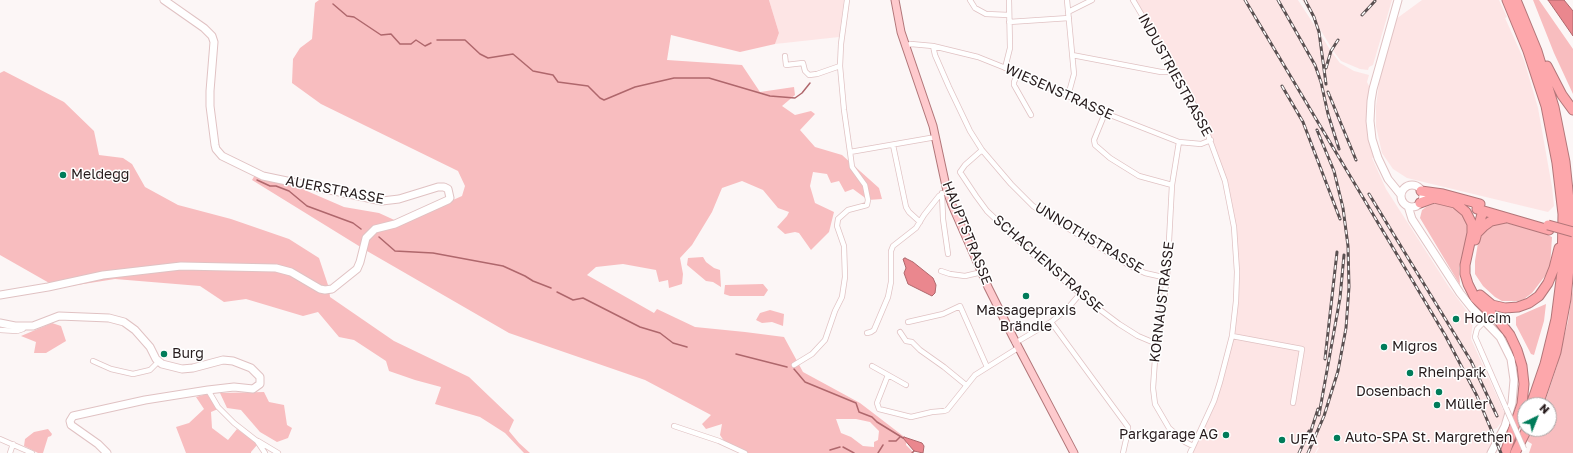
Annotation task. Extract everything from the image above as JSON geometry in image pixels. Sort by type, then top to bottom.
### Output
[{"type":"highway","points":[[1508,0],[1531,58],[1549,120],[1559,174],[1563,231],[1562,272],[1556,319],[1545,364],[1533,397]]},
{"type":"highway","points":[[1516,0],[1555,83],[1573,110]]},
{"type":"highway","points":[[1528,27],[1545,74],[1561,140],[1569,197],[1572,240]]},
{"type":"highway","points":[[1421,191],[1444,194],[1481,206],[1548,228],[1572,240]]},
{"type":"highway","points":[[1418,204],[1427,199],[1434,198],[1481,206],[1509,218],[1548,228],[1573,232]]},
{"type":"highway","points":[[1454,202],[1466,212],[1472,224],[1472,233],[1465,265],[1466,278],[1469,287],[1478,300],[1499,321],[1510,335],[1522,366],[1524,389],[1522,404],[1506,453]]},
{"type":"highway","points":[[1481,206],[1482,216],[1470,263],[1470,274],[1472,283],[1477,292],[1486,301],[1498,307],[1509,308],[1529,303],[1539,296],[1545,289],[1553,272],[1563,231]]},
{"type":"highway","points":[[1478,233],[1491,221],[1509,218]]},
{"type":"highway","points":[[1541,397],[1549,376],[1560,332],[1568,288],[1573,221]]},
{"type":"highway","points":[[1506,453],[1517,433]]},
{"type":"highway","points":[[1521,452],[1526,437]]},
{"type":"main road","name":"HAUPTSTRASSE","points":[[895,0],[905,46],[928,109],[936,137],[945,192],[1017,345],[1074,453]]},
{"type":"street","name":"AUERSTRASSE","points":[[0,295],[48,287],[103,275],[181,266],[276,268],[290,272],[320,289],[332,289],[356,269],[360,262],[364,244],[370,233],[375,229],[395,224],[448,200],[451,195],[444,187],[438,187],[399,199],[382,201],[263,176],[220,154],[215,145],[210,91],[214,55],[214,42],[212,36],[204,28],[164,0]]},
{"type":"street","points":[[794,365],[812,354],[825,340],[835,311],[842,297],[845,278],[844,246],[838,230],[838,219],[848,210],[867,205],[868,200],[865,185],[852,167],[844,110],[840,66],[841,44],[847,0]]},
{"type":"street","points":[[970,0],[975,8],[986,14],[1009,15]]},
{"type":"street","points":[[1005,68],[1010,48],[1009,0]]},
{"type":"street","points":[[1067,0],[1074,74],[1068,96]]},
{"type":"street","points":[[1068,12],[1092,0]]},
{"type":"street","name":"INDUSTRIESTRASSE","points":[[1133,0],[1174,69],[1201,118],[1211,140],[1225,181],[1234,227],[1237,278],[1232,336],[1214,401],[1190,453]]},
{"type":"street","points":[[1398,0],[1371,101],[1370,121],[1372,139],[1378,158],[1388,179],[1401,195],[1402,201],[1408,206],[1409,213],[1415,223],[1460,293],[1500,337],[1507,349],[1512,366],[1514,395],[1509,416],[1498,442],[1491,453]]},
{"type":"street","points":[[1009,22],[1069,18]]},
{"type":"street","name":"WIESENSTRASSE","points":[[905,46],[911,44],[933,46],[978,57],[1018,73],[1105,113],[1179,142],[1201,144],[1211,140]]},
{"type":"street","name":"UNNOTHSTRASSE","points":[[933,46],[936,56],[970,131],[982,150],[1011,184],[1033,206],[1132,267],[1145,273],[1167,278]]},
{"type":"street","points":[[1072,55],[1161,72],[1168,72],[1174,69]]},
{"type":"street","points":[[785,56],[786,65],[803,63],[805,71],[809,75],[817,74],[840,66]]},
{"type":"street","points":[[1018,73],[1014,85],[1031,115]]},
{"type":"street","points":[[1105,113],[1094,140],[1095,145],[1110,158],[1139,176],[1172,185]]},
{"type":"street","points":[[850,152],[936,137]]},
{"type":"street","name":"KORNAUSTRASSE","points":[[1179,142],[1172,185],[1167,278],[1157,344],[1153,388],[1155,404],[1169,428],[1185,442],[1193,446]]},
{"type":"street","points":[[893,145],[906,208],[920,222]]},
{"type":"street","name":"SCHACHENSTRASSE","points":[[982,150],[962,167],[960,172],[976,196],[995,219],[1080,294],[1119,324],[1138,336],[1157,344]]},
{"type":"street","points":[[1385,171],[1396,183],[1406,187]]},
{"type":"street","points":[[1401,195],[1406,187],[1411,185],[1415,186],[1421,191],[1422,197],[1418,204],[1415,223]]},
{"type":"street","points":[[867,333],[874,330],[888,297],[891,282],[891,251],[894,244],[911,233],[924,215],[945,192]]},
{"type":"street","points":[[945,192],[943,219],[948,254]]},
{"type":"street","points":[[1408,206],[1418,204]]},
{"type":"street","points":[[941,271],[965,276],[982,272]]},
{"type":"street","points":[[888,375],[877,403],[879,409],[907,417],[947,410],[975,375],[1051,322],[1067,309],[1080,294]]},
{"type":"street","points":[[908,322],[943,314],[960,306],[987,367]]},
{"type":"street","points":[[0,323],[15,326],[33,326],[59,316],[109,318],[124,322],[136,330],[143,337],[158,362],[182,369],[223,360],[233,361],[251,368],[261,379],[260,384],[254,389],[234,387],[208,390],[145,400],[73,416],[70,421],[72,425],[98,444],[106,453]]},
{"type":"street","points":[[1485,321],[1477,329],[1475,337],[1506,408],[1521,452]]},
{"type":"street","points":[[1051,322],[1128,427],[1123,453]]},
{"type":"street","points":[[0,330],[17,331],[23,329],[25,326]]},
{"type":"street","points":[[900,332],[906,341],[912,342],[920,350],[966,385]]},
{"type":"street","points":[[1232,336],[1302,349],[1293,403]]},
{"type":"street","points":[[92,361],[107,368],[133,374],[150,370],[158,362]]},
{"type":"street","points":[[872,366],[906,385]]},
{"type":"street","points":[[208,390],[218,406],[234,423],[257,441],[278,453]]},
{"type":"street","points":[[674,426],[719,441],[745,453]]},
{"type":"street","points":[[0,440],[32,453]]},
{"type":"street","points":[[257,441],[265,453]]},
{"type":"street","points":[[10,453],[13,444]]},
{"type":"shaded area","points":[[319,0],[769,0],[779,33],[775,44],[740,52],[671,35],[667,60],[742,65],[760,92],[794,87],[795,95],[782,106],[795,115],[811,111],[815,114],[800,130],[815,147],[842,155],[879,188],[882,199],[868,200],[853,189],[845,192],[839,181],[831,183],[827,174],[813,172],[810,186],[815,203],[834,212],[829,232],[811,250],[799,233],[795,232],[785,234],[777,227],[789,212],[778,208],[763,190],[742,181],[722,188],[712,212],[692,245],[680,258],[683,274],[682,284],[669,288],[668,280],[659,282],[656,270],[623,264],[596,267],[587,275],[654,313],[657,309],[695,327],[784,337],[803,372],[860,403],[907,439],[906,445],[914,453],[739,453],[740,449],[728,447],[720,435],[722,424],[706,429],[702,424],[711,415],[645,380],[509,333],[367,251],[252,180],[255,175],[300,188],[344,207],[379,213],[401,223],[462,196],[465,186],[458,171],[321,104],[292,83],[293,59],[300,48],[312,39],[315,3]],"holes":[[[836,419],[856,419],[870,422],[879,431],[878,440],[874,442],[874,447],[863,446],[851,437],[841,433]]]},
{"type":"shaded area","points":[[769,0],[844,0],[839,37],[775,44],[779,33]]},
{"type":"shaded area","points":[[1133,0],[1298,0],[1340,63],[1354,71],[1369,75],[1367,82],[1370,93],[1369,138],[1374,157],[1372,158],[1386,189],[1449,287],[1473,319],[1471,339],[1505,414],[1503,420],[1497,428],[1489,431],[1494,441],[1487,453],[1316,453],[1319,448],[1318,447],[1315,453],[1190,453],[1214,401],[1232,336],[1237,278],[1234,227],[1225,181],[1211,140],[1188,93]]},
{"type":"shaded area","points":[[1302,0],[1392,0],[1373,65],[1369,67],[1368,70],[1360,69],[1341,61]]},
{"type":"shaded area","points":[[1422,0],[1499,0],[1507,17],[1505,18],[1524,60],[1538,108],[1554,206],[1548,212],[1407,178],[1393,169],[1382,153],[1376,126],[1376,106],[1379,83],[1396,19]]},
{"type":"shaded area","points":[[1533,0],[1539,0],[1573,49],[1573,94],[1554,53]]},
{"type":"shaded area","points":[[1548,0],[1564,0],[1573,11],[1573,36]]},
{"type":"shaded area","points":[[4,71],[64,102],[94,131],[99,155],[123,158],[132,164],[145,187],[178,205],[231,219],[289,239],[319,258],[329,288],[330,297],[394,341],[469,377],[514,420],[509,431],[530,453],[524,453],[505,433],[480,417],[435,404],[441,387],[389,371],[386,361],[354,340],[339,337],[318,312],[303,316],[246,299],[224,302],[200,286],[115,279],[58,288],[0,255],[0,73]]},
{"type":"shaded area","points":[[1436,203],[1446,204],[1458,210],[1466,220],[1469,228],[1459,268],[1460,285],[1420,218],[1422,210]]},
{"type":"shaded area","points":[[1503,222],[1541,232],[1552,237],[1550,267],[1532,293],[1524,299],[1518,301],[1502,301],[1495,297],[1483,286],[1475,274],[1475,261],[1478,243],[1484,231]]},
{"type":"shaded area","points":[[703,257],[706,262],[714,268],[720,270],[721,287],[713,282],[706,281],[687,265],[688,258]]},
{"type":"shaded area","points":[[905,258],[913,262],[933,278],[936,285],[935,293],[932,296],[908,284],[904,273],[906,268],[903,259]]},
{"type":"shaded area","points":[[763,284],[768,290],[764,296],[730,296],[724,294],[725,285]]},
{"type":"shaded area","points":[[1573,288],[1573,453],[1529,453],[1532,444],[1527,441],[1529,437],[1557,437],[1557,397],[1547,397],[1557,366],[1568,321]]},
{"type":"shaded area","points":[[1546,304],[1544,321],[1534,355],[1531,354],[1516,325],[1516,317]]},
{"type":"shaded area","points":[[770,310],[784,314],[783,326],[772,322],[762,323],[756,320],[760,313]]},
{"type":"shaded area","points":[[52,323],[61,326],[66,341],[46,353],[34,353],[36,342],[21,336]]},
{"type":"shaded area","points":[[264,392],[269,402],[284,405],[287,425],[292,428],[288,438],[277,442],[260,432],[241,410],[227,408],[220,393]]},
{"type":"shaded area","points":[[207,394],[218,409],[211,412],[212,428],[228,440],[237,429],[254,441],[257,445],[251,453],[186,453],[176,427],[189,423],[204,409],[196,397]]},
{"type":"shaded area","points":[[48,429],[52,434],[48,437],[43,453],[38,453],[24,446],[25,439],[34,432]]},
{"type":"shaded area","points":[[904,437],[922,443],[924,446],[923,453],[914,451],[903,438]]},
{"type":"waterway","points":[[333,4],[347,16],[354,17],[381,35],[391,34],[400,44],[411,44],[416,40],[425,46],[431,43]]},
{"type":"waterway","points":[[437,40],[465,40],[480,54],[488,58],[513,54],[533,71],[553,75],[558,82],[588,86],[604,100],[635,87],[674,78],[709,78],[770,96],[795,98],[802,93],[810,83]]},
{"type":"waterway","points":[[257,180],[270,186],[276,186],[289,191],[307,206],[353,223],[361,229]]},
{"type":"waterway","points":[[379,237],[395,251],[433,253],[503,266],[551,288]]},
{"type":"waterway","points":[[557,292],[573,300],[583,298],[640,327],[660,333],[673,343],[687,347]]},
{"type":"waterway","points":[[736,354],[787,367]]},
{"type":"waterway","points":[[794,369],[805,382],[856,403],[859,412],[872,417],[877,422],[903,438]]},
{"type":"waterway","points":[[889,441],[896,441],[900,437]]},
{"type":"waterway","points":[[878,453],[883,445]]},
{"type":"waterway","points":[[830,450],[840,447]]},
{"type":"waterway","points":[[843,447],[854,453]]},
{"type":"railway","points":[[1245,0],[1445,335],[1477,396],[1501,453]]},
{"type":"railway","points":[[1278,0],[1315,65],[1339,149]]},
{"type":"railway","points":[[1305,0],[1314,17],[1319,32],[1326,84]]},
{"type":"railway","points":[[1362,15],[1375,1]]},
{"type":"railway","points":[[1326,68],[1331,51],[1338,40]]},
{"type":"railway","points":[[1282,86],[1303,122],[1340,219]]},
{"type":"railway","points":[[1328,92],[1356,160]]},
{"type":"railway","points":[[1308,453],[1324,416],[1338,371],[1346,328],[1349,287],[1348,246],[1343,208],[1334,171],[1317,130]]},
{"type":"railway","points":[[1369,194],[1471,361],[1497,416]]},
{"type":"railway","points":[[1325,359],[1337,252]]},
{"type":"railway","points":[[1319,415],[1340,298],[1344,255]]},
{"type":"railway","points":[[1309,437],[1318,409]]},
{"type":"railway","points":[[1299,453],[1309,431]]},
{"type":"place","name":"Meldegg","points":[[63,175]]},
{"type":"place","name":"Massagepraxis Brändle","points":[[1026,296]]},
{"type":"place","name":"Holcim","points":[[1456,319]]},
{"type":"place","name":"Migros","points":[[1384,347]]},
{"type":"place","name":"Burg","points":[[164,354]]},
{"type":"place","name":"Rheinpark","points":[[1410,373]]},
{"type":"place","name":"Dosenbach","points":[[1439,392]]},
{"type":"place","name":"Müller","points":[[1437,405]]},
{"type":"place","name":"Parkgarage AG","points":[[1226,435]]},
{"type":"place","name":"Auto-SPA St. Margrethen","points":[[1337,438]]},
{"type":"place","name":"UFA","points":[[1282,440]]}]
